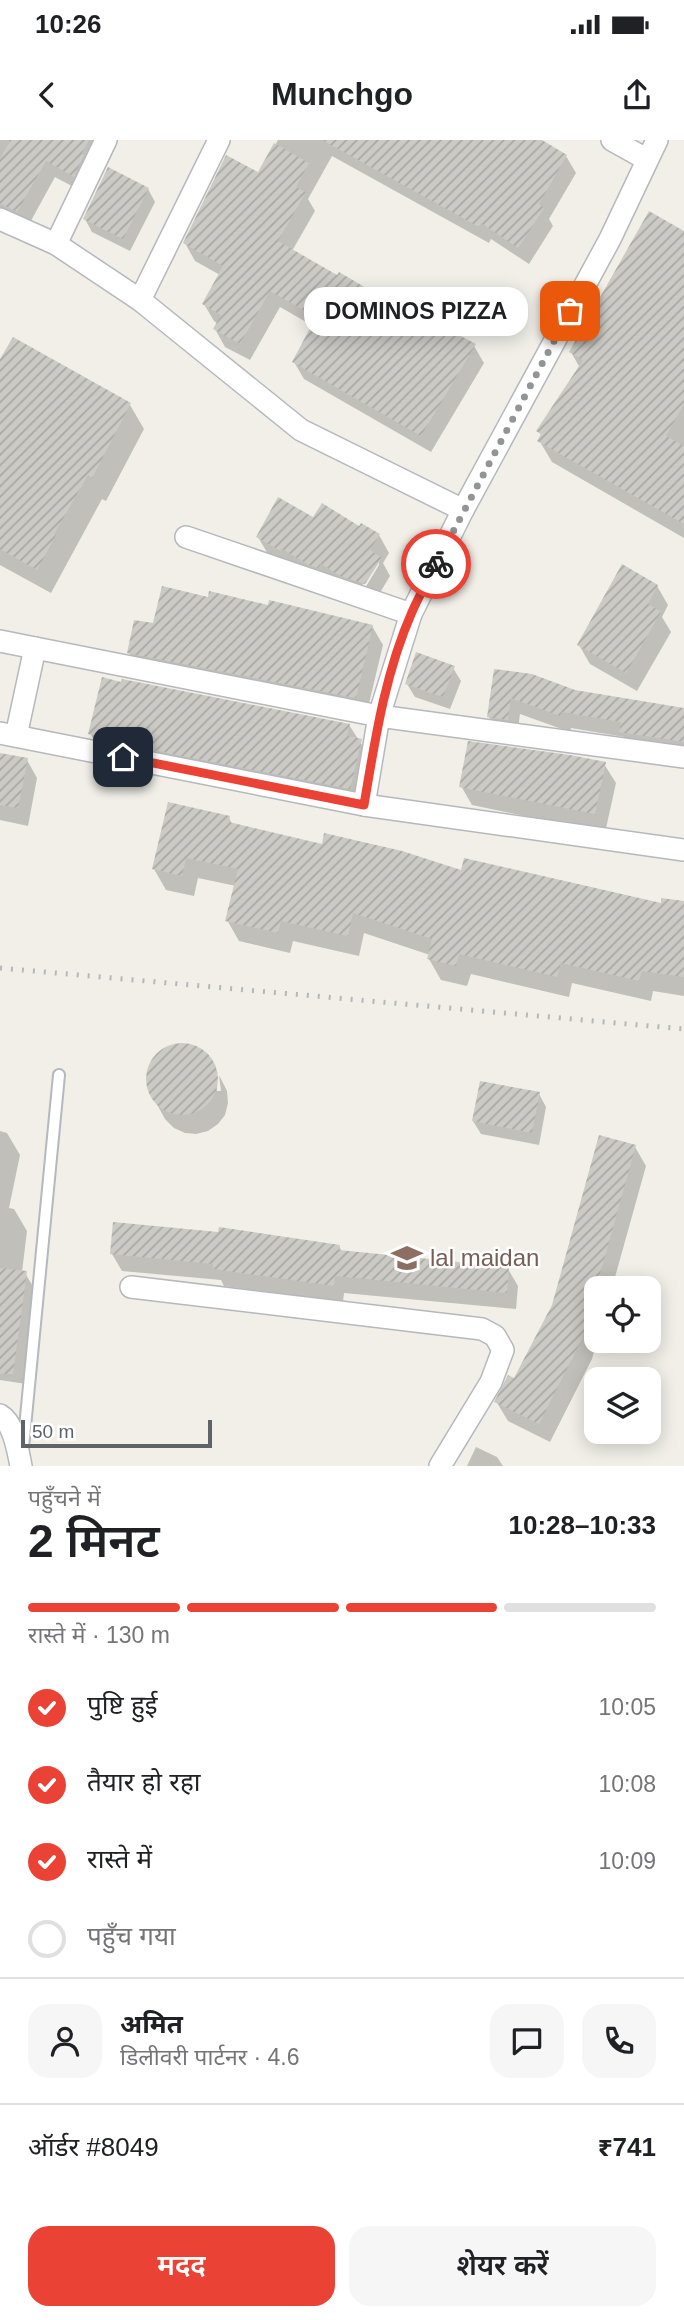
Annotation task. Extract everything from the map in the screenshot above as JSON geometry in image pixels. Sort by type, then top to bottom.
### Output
[{"type":"street","points":[[56,244],[106,140]]},
{"type":"street","points":[[140,300],[219,140]]},
{"type":"street","points":[[611,140],[646,159]]},
{"type":"street","points":[[364,805],[379,716],[411,614],[463,510],[610,239],[657,140]]},
{"type":"street","points":[[0,219],[56,244],[140,300],[301,430],[463,510]]},
{"type":"street","points":[[186,537],[411,614]]},
{"type":"street","points":[[0,641],[379,716],[684,757]]},
{"type":"street","points":[[35,648],[8,735],[364,805],[684,850]]},
{"type":"street","points":[[131,1287],[482,1329],[495,1336],[503,1350],[491,1382],[440,1466]]},
{"type":"street","points":[[0,1415],[5,1418],[17,1446],[21,1466]]},
{"type":"lane","points":[[21,1466],[59,1075]]},
{"type":"building","points":[[8,140],[89,140],[74,177],[46,161],[17,212],[0,203],[0,159],[10,141]]},
{"type":"building","points":[[322,140],[542,140],[567,155],[539,204],[544,208],[518,248],[481,223],[479,227]]},
{"type":"building","points":[[274,143],[309,163],[296,187],[306,192],[278,241],[337,275],[339,272],[390,302],[392,300],[476,344],[421,436],[292,362],[316,317],[270,291],[240,344],[213,329],[221,315],[202,304],[223,266],[183,243],[226,155],[258,172]]},
{"type":"building","points":[[108,167],[149,188],[123,239],[83,219]]},
{"type":"building","points":[[649,211],[684,231],[684,404],[666,436],[684,446],[684,524],[537,441],[541,434],[536,431],[583,360],[569,352]]},
{"type":"building","points":[[13,337],[131,403],[92,478],[88,475],[54,534],[56,535],[37,570],[0,549],[0,359]]},
{"type":"building","points":[[278,497],[313,517],[322,503],[359,526],[361,523],[380,534],[370,550],[382,558],[365,584],[340,576],[321,564],[318,568],[309,565],[256,537]]},
{"type":"building","points":[[622,564],[658,585],[648,604],[661,612],[626,673],[577,645]]},
{"type":"building","points":[[162,586],[208,597],[209,591],[268,605],[269,600],[373,625],[356,698],[127,653],[134,620],[153,623]]},
{"type":"building","points":[[416,652],[455,666],[443,697],[405,684]]},
{"type":"building","points":[[494,669],[532,674],[575,690],[684,708],[684,742],[619,732],[621,722],[562,712],[560,716],[511,698],[508,720],[487,717]]},
{"type":"building","points":[[102,677],[350,724],[347,736],[362,739],[350,789],[172,754],[88,734]]},
{"type":"building","points":[[468,741],[606,762],[595,814],[459,787]]},
{"type":"building","points":[[0,753],[28,758],[18,808],[0,805]]},
{"type":"building","points":[[168,802],[230,816],[229,822],[322,844],[324,833],[402,851],[461,870],[464,858],[661,903],[661,898],[684,901],[684,977],[642,971],[639,981],[561,963],[557,977],[459,954],[456,966],[427,959],[432,939],[353,913],[348,936],[281,921],[278,933],[225,921],[238,869],[186,858],[182,876],[152,869]]},
{"type":"building","points":[[182,1043],[202,1049],[212,1059],[218,1079],[212,1099],[202,1109],[182,1115],[162,1109],[152,1099],[146,1079],[152,1059],[162,1049]]},
{"type":"building","points":[[480,1081],[540,1092],[532,1133],[472,1121]]},
{"type":"building","points":[[599,1135],[636,1145],[600,1276],[584,1276],[582,1339],[539,1424],[494,1402],[508,1375],[514,1378],[552,1305]]},
{"type":"building","points":[[113,1222],[218,1232],[219,1227],[340,1245],[339,1250],[509,1267],[507,1293],[335,1276],[334,1286],[213,1269],[213,1264],[110,1254]]},
{"type":"building","points":[[0,1268],[27,1271],[13,1374],[0,1374]]},
{"type":"railway","points":[[0,968],[684,1029]]},
{"type":"way so far","points":[[436,564],[570,311]]},
{"type":"place","name":"DOMINOS PIZZA","points":[[570,311]]},
{"type":"place","name":"lal maidan","points":[[407,1258]]},
{"type":"route","points":[[123,757],[364,805],[379,716],[395,661],[411,614],[436,564]]}]
